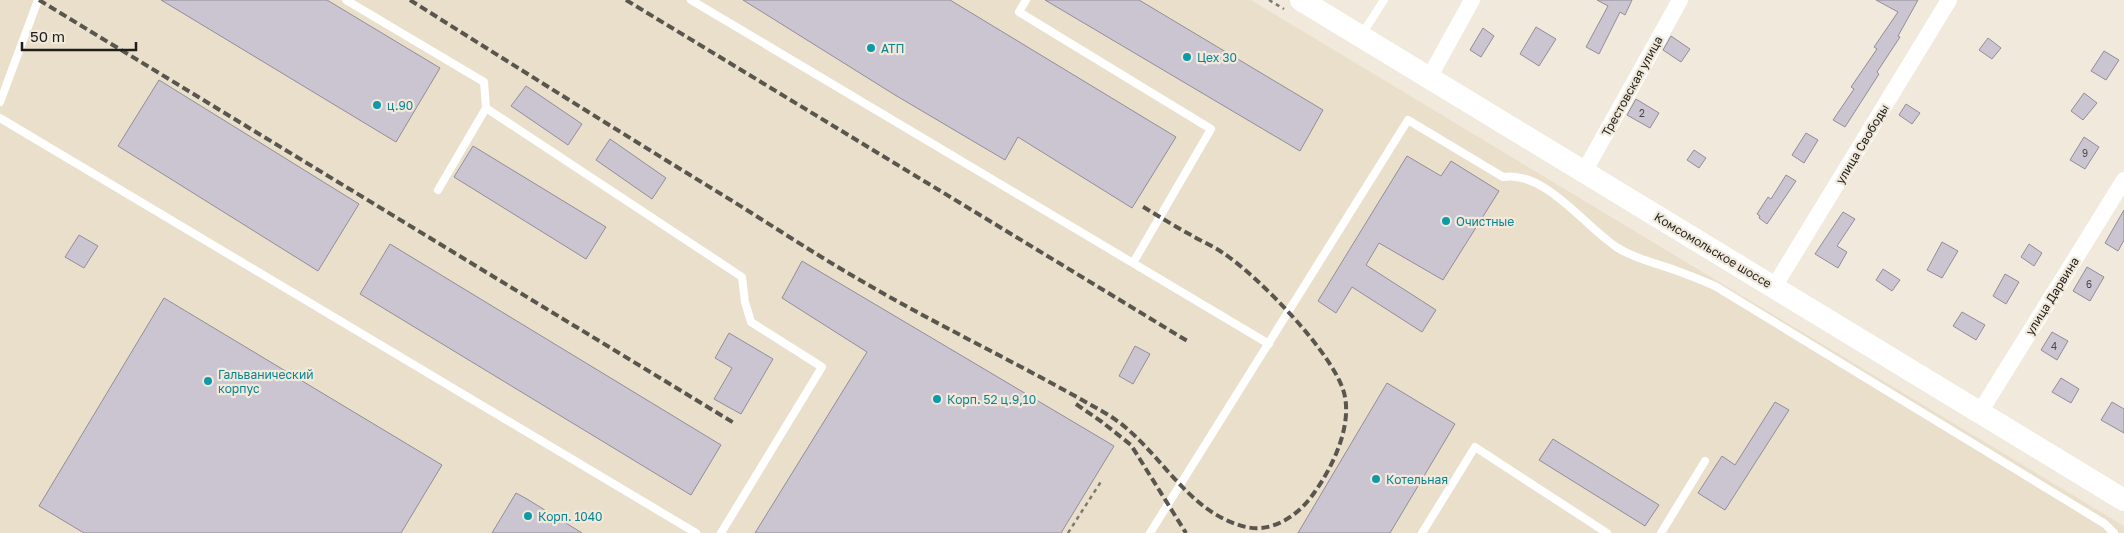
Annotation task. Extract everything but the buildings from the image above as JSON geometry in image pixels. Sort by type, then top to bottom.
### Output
[{"type":"main road","name":"Комсомольское шоссе","points":[[1301,0],[2124,500]]},
{"type":"street","points":[[1429,78],[1472,0]]},
{"type":"street","name":"Трестовская улица","points":[[1584,172],[1680,0]]},
{"type":"street","name":"улица Свободы","points":[[1774,287],[1949,0]]},
{"type":"street","name":"улица Дарвина","points":[[1980,412],[2124,180]]},
{"type":"lane","points":[[0,102],[38,0]]},
{"type":"lane","points":[[346,0],[484,82],[486,108],[438,190]]},
{"type":"lane","points":[[691,0],[1269,344]]},
{"type":"lane","points":[[1026,0],[1019,12],[1212,129],[1133,263]]},
{"type":"lane","points":[[1361,36],[1384,0]]},
{"type":"lane","points":[[486,108],[742,277],[745,302],[752,322],[822,367],[721,533]]},
{"type":"lane","points":[[0,118],[696,533]]},
{"type":"lane","points":[[1150,533],[1408,120],[1503,177],[1512,175],[1544,188],[1562,200],[1604,239],[1620,250],[1642,260],[1670,268],[1715,286],[2105,524],[2114,533]]},
{"type":"lane","points":[[1422,533],[1475,447],[1607,533]]},
{"type":"lane","points":[[1662,533],[1705,460]]},
{"type":"path","points":[[1068,533],[1102,480]]},
{"type":"shaded area","points":[[0,0],[1251,0],[2124,526],[2124,533],[0,533]]},
{"type":"railway","points":[[39,0],[734,423]]},
{"type":"railway","points":[[410,0],[842,270],[1105,413],[1141,441],[1188,492],[1205,507],[1224,519],[1246,527],[1256,528],[1275,525],[1293,515],[1308,501],[1321,483],[1333,460],[1343,435],[1346,409],[1345,397],[1339,380],[1328,361],[1294,318],[1238,264],[1219,250],[1140,205]]},
{"type":"railway","points":[[626,0],[1189,342]]},
{"type":"railway","points":[[1076,404],[1131,445],[1186,533]]},
{"type":"place","name":"АТП","points":[[871,48]]},
{"type":"place","name":"Цех 30","points":[[1187,57]]},
{"type":"place","name":"ц.90","points":[[377,105]]},
{"type":"place","name":"Очистные","points":[[1446,221]]},
{"type":"place","name":"Гальванический корпус","points":[[208,381]]},
{"type":"place","name":"Корп. 52 ц.9,10","points":[[937,399]]},
{"type":"place","name":"Котельная","points":[[1376,479]]},
{"type":"place","name":"Корп. 1040","points":[[528,516]]}]
